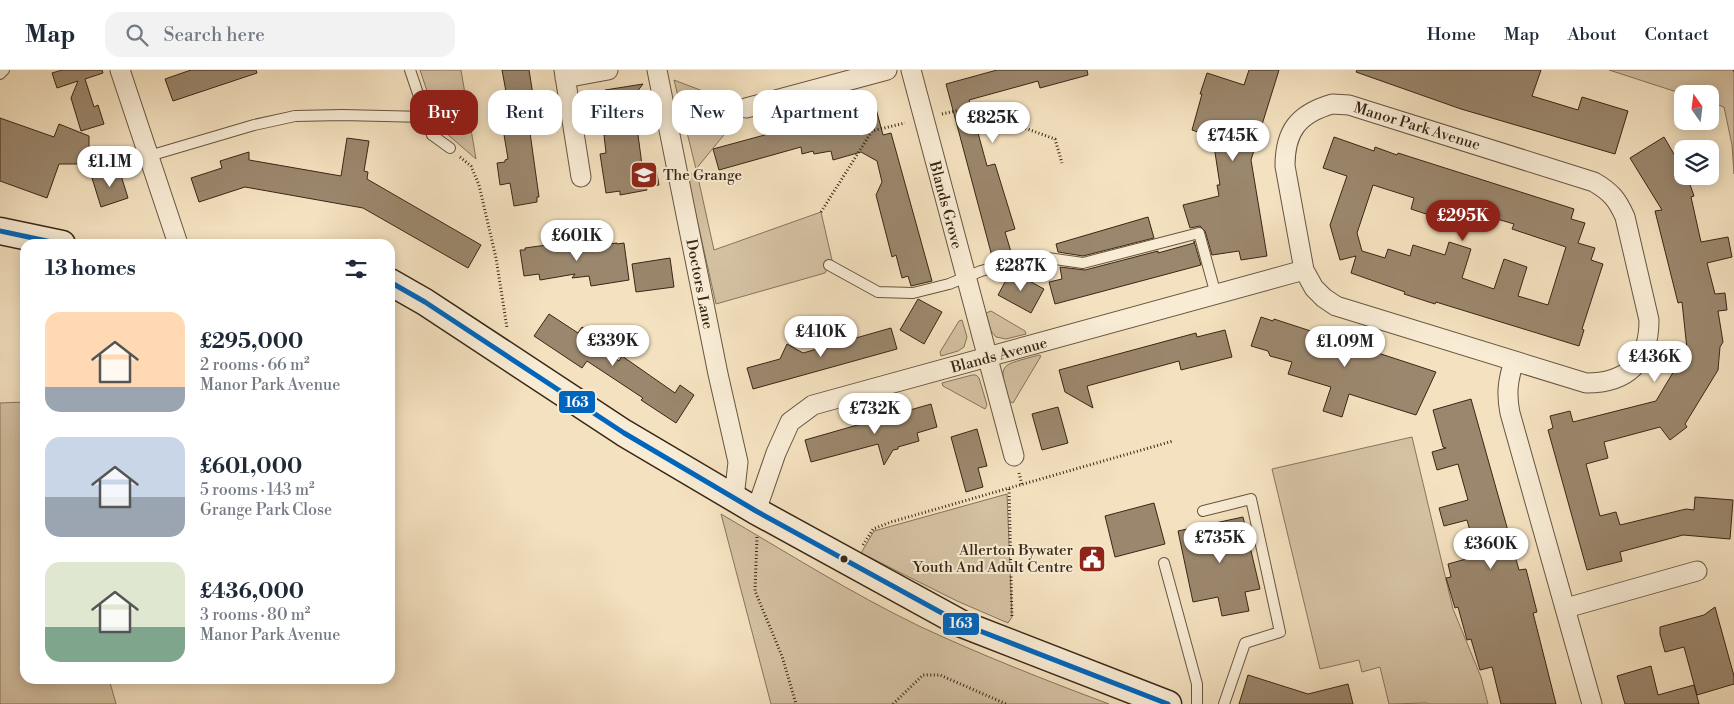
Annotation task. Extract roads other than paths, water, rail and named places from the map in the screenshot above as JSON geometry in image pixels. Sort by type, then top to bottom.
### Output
[{"type":"street","points":[[120,70],[176,239]]},
{"type":"street","points":[[581,177],[564,74],[608,70]]},
{"type":"street","name":"Doctors Lane","points":[[657,70],[718,374],[738,462],[734,498]]},
{"type":"street","points":[[746,108],[887,70]]},
{"type":"street","name":"Blands Grove","points":[[911,70],[1014,456]]},
{"type":"street","name":"Manor Park Avenue","points":[[1332,104],[1349,105],[1594,182],[1608,190],[1619,202],[1625,217],[1649,320],[1649,337],[1643,354],[1633,367],[1619,377],[1603,383],[1586,383],[1514,361],[1336,306],[1314,288],[1304,270],[1286,166],[1285,149],[1290,132],[1301,119],[1315,108],[1332,104]]},
{"type":"street","points":[[0,231],[38,239]]},
{"type":"street","name":"Blands Avenue","points":[[756,511],[776,453],[790,422],[814,405],[1304,270]]},
{"type":"street","points":[[395,285],[425,302],[624,433],[756,511],[962,624],[1168,704]]},
{"type":"street","points":[[1514,361],[1508,378],[1507,395],[1510,412],[1592,704]]},
{"type":"street","points":[[1566,608],[1698,571]]},
{"type":"lane","points":[[0,74],[4,70]]},
{"type":"lane","points":[[410,70],[416,90]]},
{"type":"lane","points":[[149,156],[254,125],[295,116],[410,117]]},
{"type":"lane","points":[[432,135],[450,148]]},
{"type":"lane","points":[[829,265],[878,292],[913,293],[949,284],[981,271],[1034,256],[1083,263],[1199,233],[1216,295]]},
{"type":"lane","points":[[1203,512],[1251,499],[1280,632],[1245,642],[1224,704]]},
{"type":"lane","points":[[1164,563],[1197,684],[1197,704]]},
{"type":"place","name":"The Grange","points":[[644,175]]},
{"type":"place","name":"Allerton Bywater Youth And Adult Centre","points":[[1092,559]]}]
